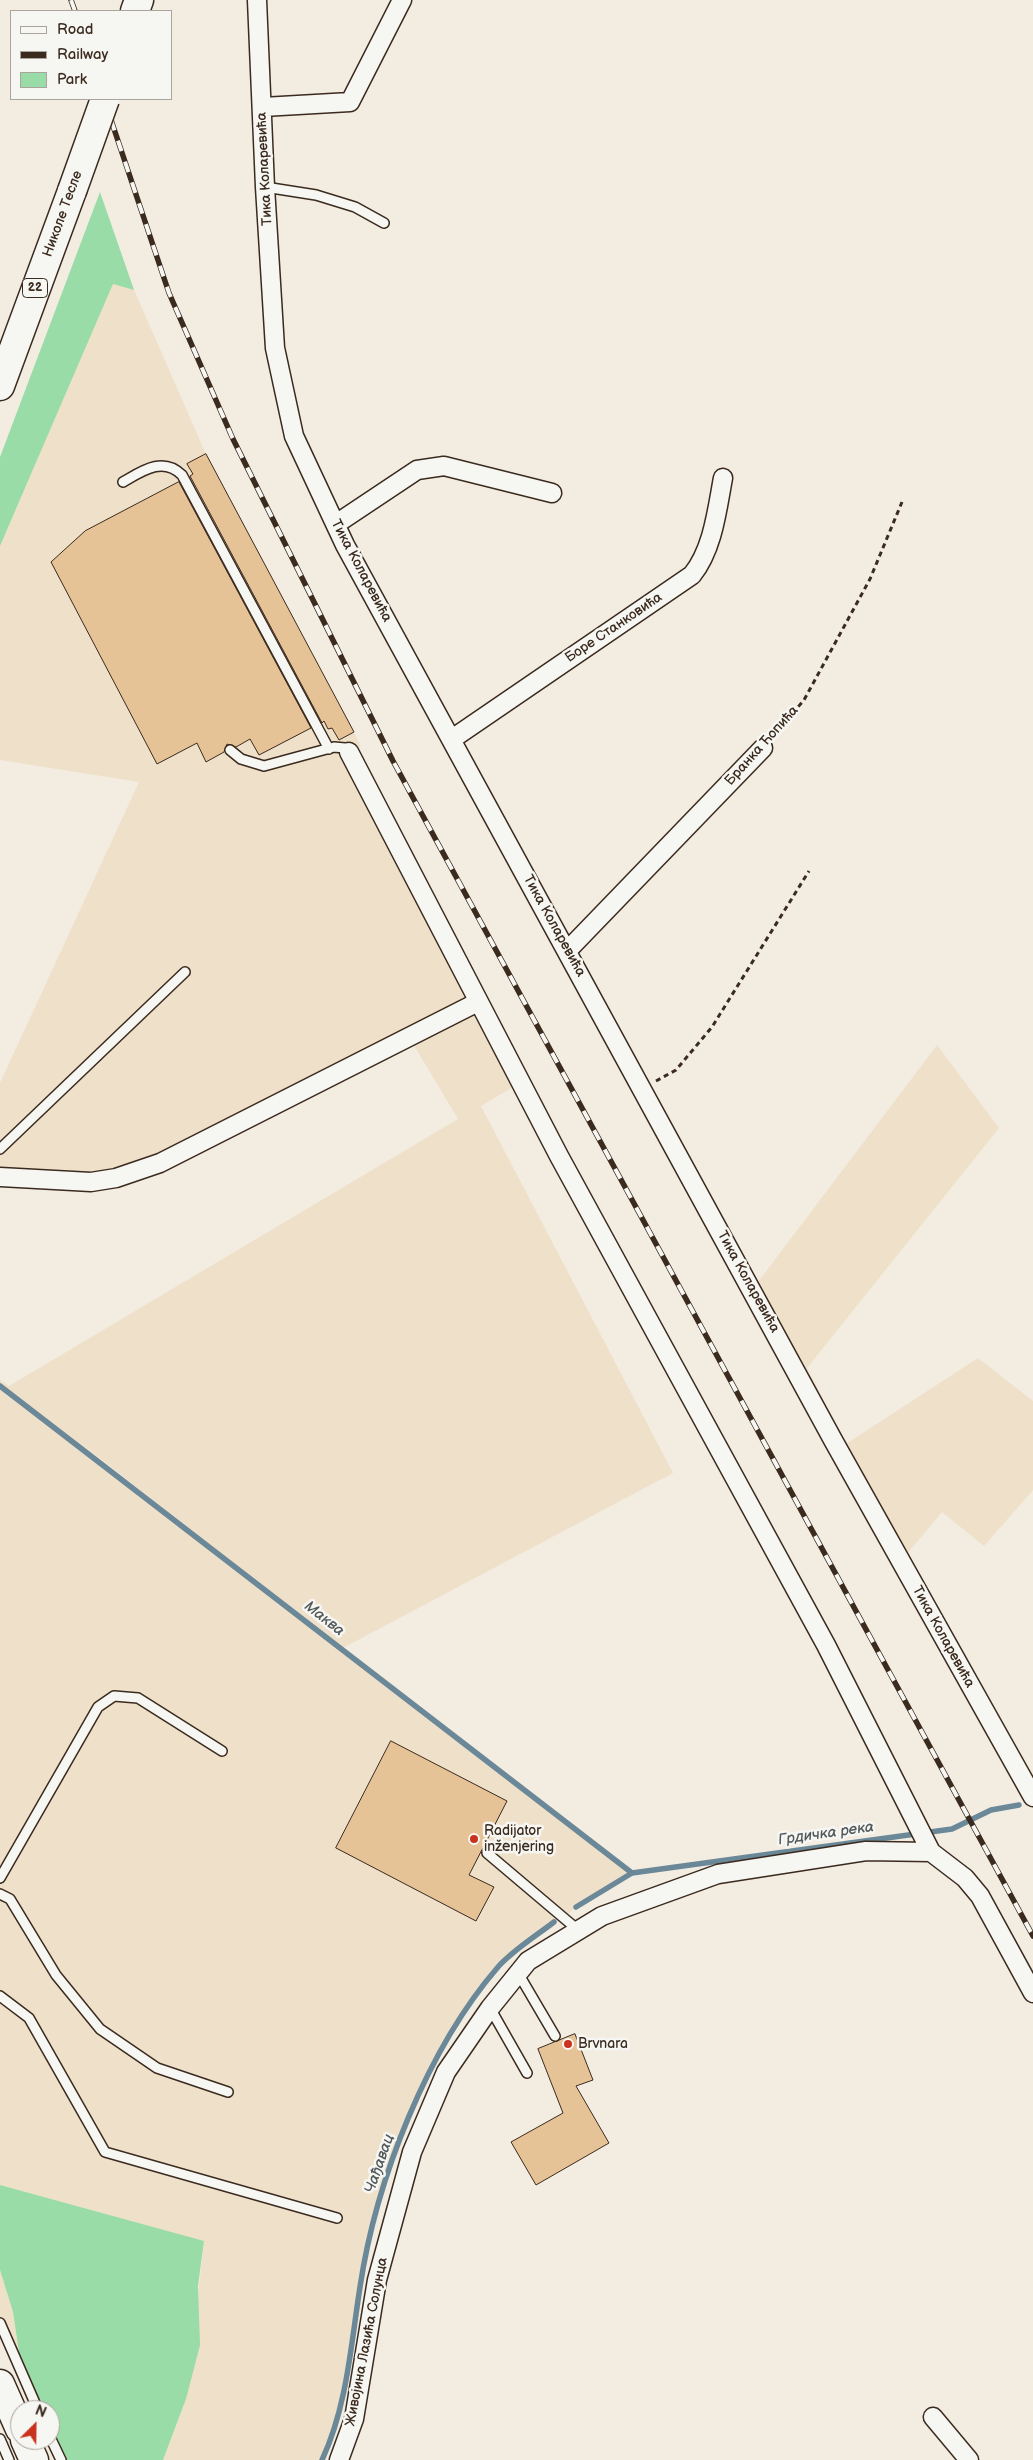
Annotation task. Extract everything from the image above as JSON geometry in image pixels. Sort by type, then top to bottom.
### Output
[{"type":"main road","name":"Николе Тесле","points":[[0,386],[105,100]]},
{"type":"main road","points":[[0,2384],[10,2406]]},
{"type":"street","name":"Тика Коларевића","points":[[257,0],[265,187],[275,348],[294,436],[336,524],[642,1089],[833,1440],[1033,1797]]},
{"type":"street","points":[[263,107],[350,102],[402,0]]},
{"type":"street","points":[[336,524],[417,470],[444,466],[552,493]]},
{"type":"street","name":"Боре Станковића","points":[[452,739],[692,574],[698,567],[714,528],[723,478]]},
{"type":"street","name":"Бранка Ћопића","points":[[568,951],[763,748]]},
{"type":"street","points":[[349,752],[559,1156],[826,1645],[929,1848],[965,1878],[980,1896],[1033,1992]]},
{"type":"street","points":[[0,1178],[91,1182],[116,1178],[160,1163],[478,1002]]},
{"type":"street","name":"Живојина Лазића Солунца","points":[[339,2460],[354,2419],[377,2280],[412,2152],[446,2072],[490,2008],[528,1961],[602,1916],[718,1874],[866,1851],[929,1848]]},
{"type":"street","points":[[933,2417],[969,2460]]},
{"type":"lane","points":[[265,187],[316,195],[355,206],[384,223]]},
{"type":"lane","points":[[123,482],[155,466],[171,467],[182,475],[329,748]]},
{"type":"lane","points":[[230,750],[240,759],[264,766],[329,748],[340,747],[349,752]]},
{"type":"lane","points":[[0,1150],[185,972]]},
{"type":"lane","points":[[0,1878],[98,1707],[114,1696],[138,1698],[222,1751]]},
{"type":"lane","points":[[487,1853],[578,1930]]},
{"type":"lane","points":[[0,1894],[10,1899],[56,1975],[100,2029],[157,2068],[228,2092]]},
{"type":"lane","points":[[518,1973],[555,2036]]},
{"type":"lane","points":[[0,1996],[29,2018],[105,2152],[337,2218]]},
{"type":"lane","points":[[490,2008],[527,2073]]},
{"type":"lane","points":[[0,2323],[34,2400]]},
{"type":"lane","points":[[0,2439],[9,2460]]},
{"type":"path","name":"Бранка Ћопића","points":[[763,748],[804,700],[870,579],[902,502]]},
{"type":"path","points":[[642,1089],[676,1070],[712,1027],[809,872]]},
{"type":"shaded area","points":[[113,284],[134,290],[206,454],[361,746],[349,752],[520,1083],[481,1106],[673,1473],[341,1649],[632,1873],[582,1903],[499,1967],[444,2042],[422,2088],[383,2187],[360,2285],[334,2432],[322,2460],[163,2460],[186,2399],[204,2242],[0,2185],[0,1380],[9,1386],[458,1119],[409,1037],[116,1178],[0,1176],[0,1083],[139,782],[0,760],[0,546]],"holes":[[[66,1431],[301,1618],[204,1544]]]},
{"type":"shaded area","points":[[937,1045],[999,1128],[807,1368],[846,1444],[978,1358],[1033,1401],[1033,1490],[984,1546],[942,1512],[901,1561],[752,1290]]},
{"type":"shaded area","points":[[0,2270],[13,2312],[23,2379],[0,2323]]},
{"type":"green space","points":[[100,192],[134,290],[113,284],[0,546],[0,457]]},
{"type":"green space","points":[[0,2185],[204,2241],[198,2286],[200,2345],[186,2399],[163,2460],[61,2460],[56,2450],[60,2450],[60,2400],[33,2400],[23,2379],[13,2312],[0,2270]]},
{"type":"building","points":[[206,454],[354,732],[339,740],[332,728],[328,729],[324,721],[322,723],[190,476],[193,474],[187,464]]},
{"type":"building","points":[[179,482],[311,728],[259,755],[250,739],[236,747],[227,744],[224,752],[206,762],[197,743],[157,764],[51,562],[85,531]]},
{"type":"building","points":[[391,1741],[507,1801],[469,1875],[494,1887],[476,1921],[336,1848]]},
{"type":"building","points":[[575,2034],[593,2080],[576,2086],[609,2143],[536,2185],[511,2142],[563,2113],[538,2049]]},
{"type":"waterway","name":"Маква","points":[[0,1386],[632,1873]]},
{"type":"waterway","name":"Грдичка река","points":[[576,1907],[632,1873],[952,1829],[991,1810],[1019,1805]]},
{"type":"waterway","name":"Чађавац","points":[[322,2460],[343,2397],[360,2287],[378,2203],[408,2118],[427,2076],[472,2000],[504,1961],[554,1922]]},
{"type":"railway","points":[[71,0],[75,10]]},
{"type":"railway","points":[[104,100],[169,293],[233,439],[393,761],[1033,1936]]},
{"type":"place","name":"Radijator inženjering","points":[[474,1839]]},
{"type":"place","name":"Brvnara","points":[[568,2044]]}]
